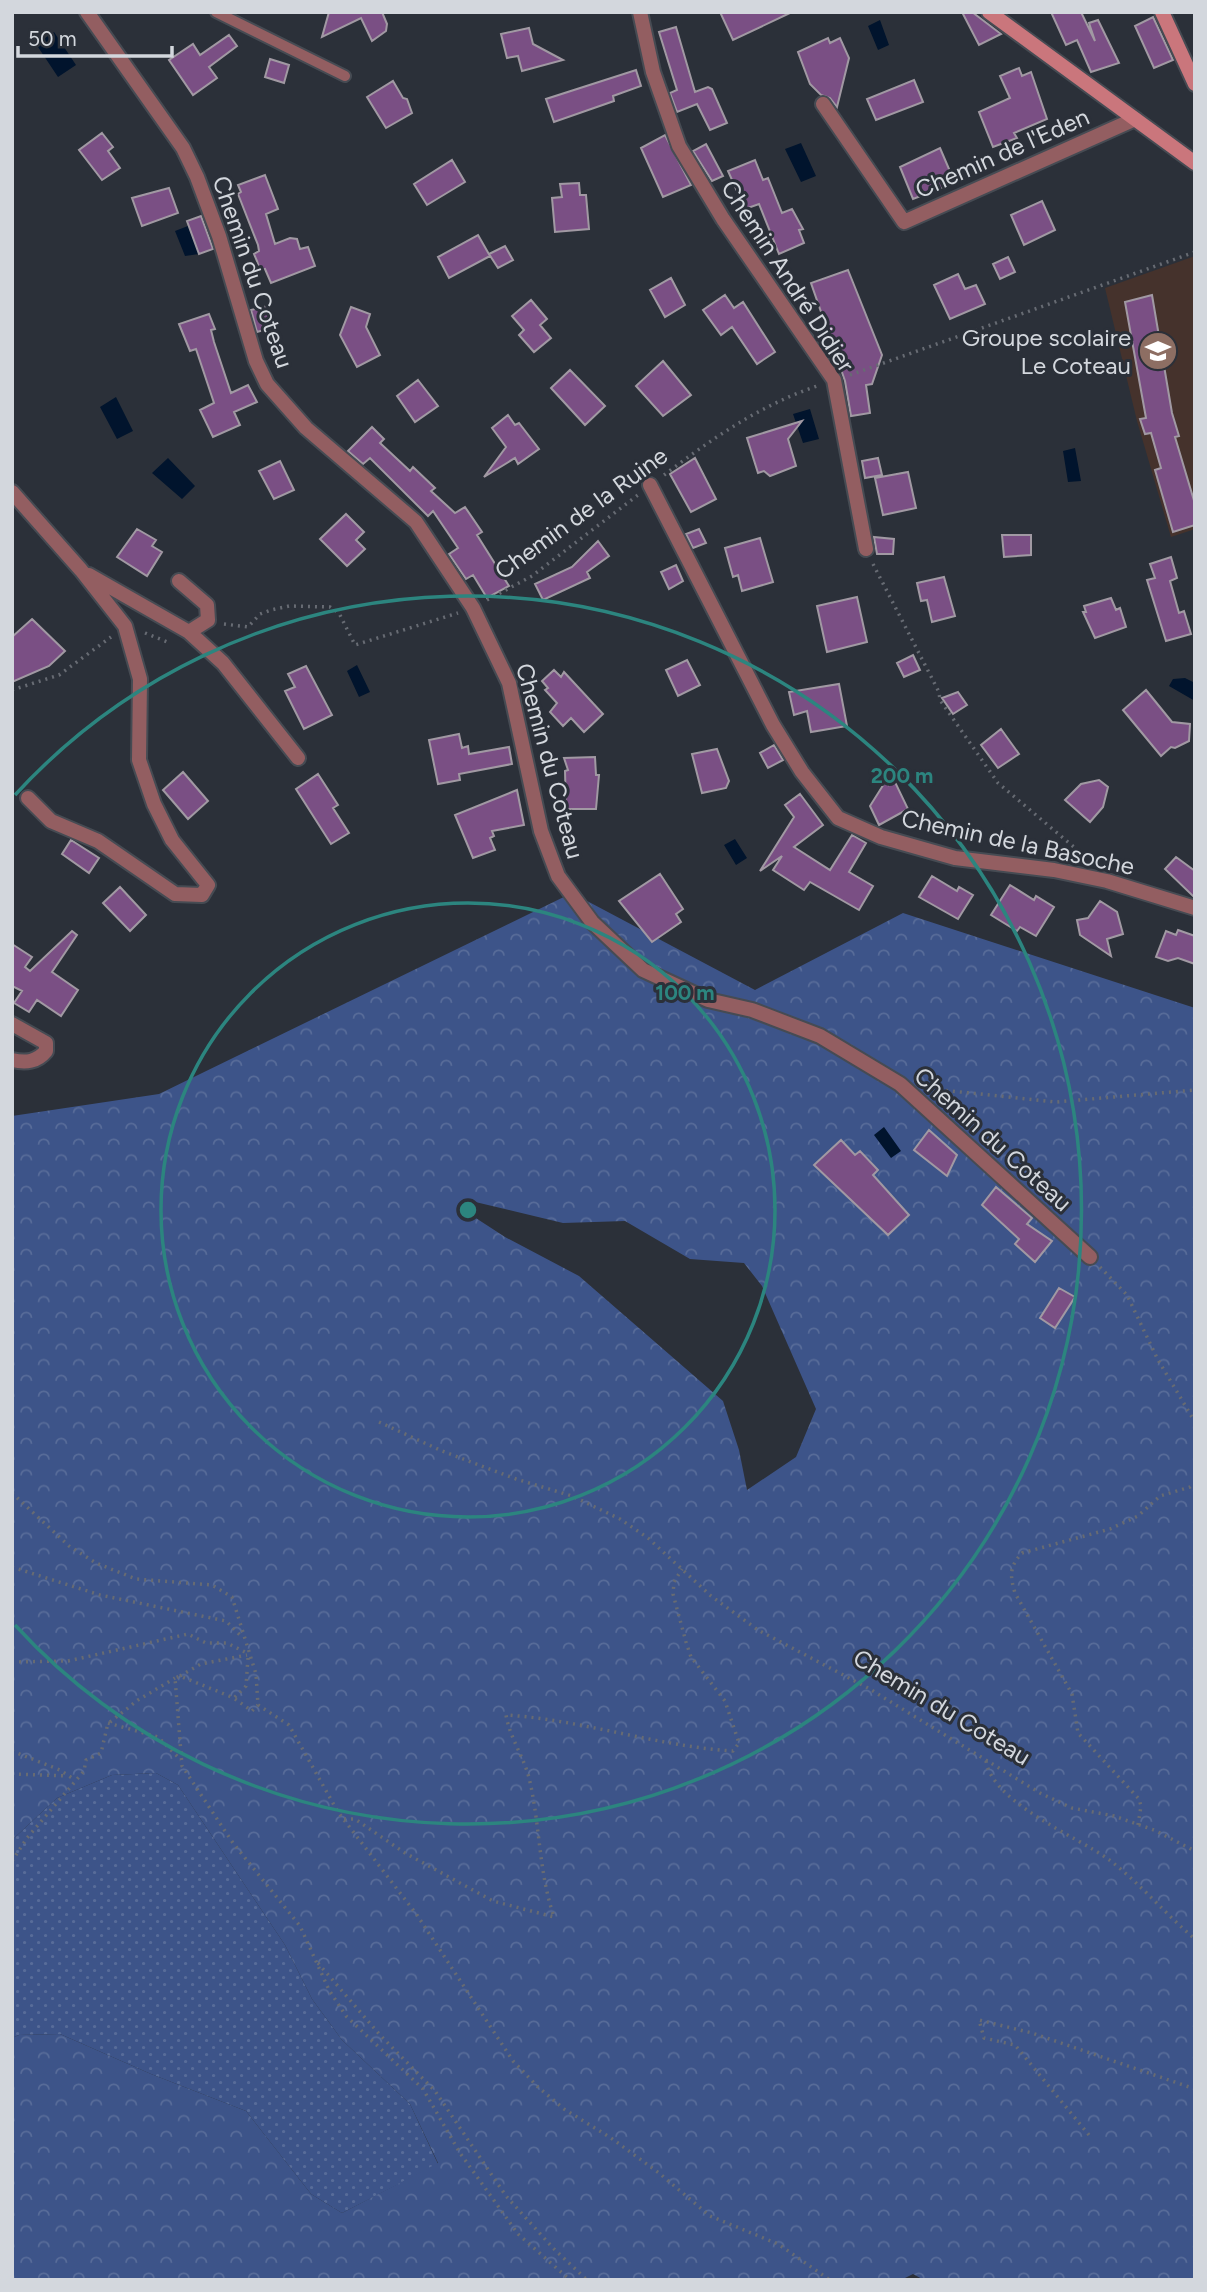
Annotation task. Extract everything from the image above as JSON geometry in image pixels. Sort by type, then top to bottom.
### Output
[{"type":"main road","points":[[989,12],[1195,163]]},
{"type":"main road","points":[[1162,12],[1195,84]]},
{"type":"street","name":"Chemin du Coteau","points":[[87,12],[183,148],[219,236],[256,361],[267,384],[306,428],[416,522],[473,608],[509,683],[545,842],[558,876],[592,922],[643,970],[708,1000],[752,1010],[820,1036],[900,1084],[1090,1257]]},
{"type":"street","name":"Chemin André Didier","points":[[640,12],[653,72],[679,146],[723,219],[834,380],[866,549]]},
{"type":"street","name":"Chemin de l'Eden","points":[[823,104],[904,222],[1135,119]]},
{"type":"street","name":"Chemin de la Basoche","points":[[650,485],[773,725],[802,772],[838,818],[881,837],[955,858],[1054,870],[1094,878],[1195,908]]},
{"type":"street","points":[[12,492],[81,570],[125,626],[139,679],[139,760],[154,804],[172,840],[208,885],[202,895],[175,894],[98,841],[51,821],[28,797]]},
{"type":"street","points":[[81,570],[189,632],[223,663],[298,758]]},
{"type":"street","points":[[179,581],[207,605],[208,620],[189,632]]},
{"type":"street","points":[[12,1024],[39,1036],[46,1043],[46,1051],[40,1059],[12,1060]]},
{"type":"lane","points":[[216,12],[345,76]]},
{"type":"path","name":"Chemin de la Ruine","points":[[218,626],[228,623],[248,627],[260,614],[289,606],[330,607],[339,613],[355,645],[473,608],[532,576],[731,425],[790,395],[1195,253]]},
{"type":"path","points":[[866,549],[889,601],[939,692],[940,700],[998,783],[1089,859]]},
{"type":"path","points":[[12,690],[60,676],[125,626],[173,644]]},
{"type":"path","points":[[900,1084],[1056,1102],[1195,1090]]},
{"type":"path","points":[[1090,1257],[1127,1295],[1158,1360],[1195,1422]]},
{"type":"path","name":"Chemin du Coteau","points":[[379,1422],[442,1451],[597,1507],[648,1538],[710,1596],[758,1630],[868,1688],[986,1761],[1072,1808],[1138,1825],[1195,1851]]},
{"type":"path","points":[[1138,1825],[1142,1806],[1139,1799],[1078,1733],[1072,1694],[1015,1593],[1010,1576],[1013,1563],[1022,1553],[1110,1529],[1138,1516],[1160,1496],[1195,1483]]},
{"type":"path","points":[[12,1493],[69,1546],[96,1563],[136,1579],[212,1584],[232,1597],[256,1674],[258,1705],[252,1711],[234,1699],[177,1677]]},
{"type":"path","points":[[12,1567],[100,1595],[226,1621],[242,1636]]},
{"type":"path","points":[[344,1819],[355,1819],[405,1853],[493,1901],[554,1917],[545,1890],[530,1779],[509,1733],[506,1715],[568,1722],[696,1749],[733,1751],[739,1743],[725,1701],[691,1657],[677,1613],[674,1582],[682,1569]]},
{"type":"path","points":[[12,1662],[68,1661],[188,1634],[206,1643],[227,1643],[249,1654]]},
{"type":"path","points":[[13,1860],[27,1838],[84,1771],[89,1756],[101,1753],[108,1723],[201,1664],[249,1654]]},
{"type":"path","points":[[234,1699],[246,1686],[249,1654]]},
{"type":"path","points":[[177,1677],[182,1766],[233,1843],[300,1926],[320,1973],[346,2016],[424,2089],[447,2133],[473,2167],[495,2205],[543,2259],[570,2280]]},
{"type":"path","points":[[258,1705],[289,1725],[344,1819],[417,1915],[513,2061],[538,2087],[564,2109],[611,2138],[659,2173],[710,2216],[778,2244],[830,2280]]},
{"type":"path","points":[[108,1723],[158,1737],[182,1761]]},
{"type":"path","points":[[12,1751],[75,1780]]},
{"type":"path","points":[[986,1761],[989,1772],[999,1786],[1056,1829],[1109,1860],[1195,1939]]},
{"type":"path","points":[[12,1774],[69,1776]]},
{"type":"path","points":[[317,1961],[380,2035],[435,2091],[506,2196],[553,2248],[587,2280]]},
{"type":"path","points":[[1089,2135],[1015,2045],[984,2038],[979,2020],[1032,2033],[1195,2089]]},
{"type":"shaded area","points":[[880,20],[889,45],[878,50],[868,26]]},
{"type":"shaded area","points":[[54,32],[76,65],[58,77],[36,44]]},
{"type":"shaded area","points":[[801,143],[816,176],[801,182],[785,149]]},
{"type":"shaded area","points":[[188,226],[199,254],[185,256],[175,231]]},
{"type":"shaded area","name":"Groupe scolaire Le Coteau","points":[[1195,256],[1195,529],[1171,537],[1137,421],[1105,288]]},
{"type":"shaded area","points":[[116,397],[133,431],[117,439],[100,407]]},
{"type":"shaded area","points":[[810,409],[819,439],[803,443],[793,414]]},
{"type":"shaded area","points":[[1075,448],[1081,481],[1068,482],[1063,451]]},
{"type":"shaded area","points":[[168,458],[195,486],[182,499],[152,473]]},
{"type":"shaded area","points":[[357,665],[370,692],[359,697],[347,671]]},
{"type":"shaded area","points":[[1185,678],[1195,683],[1195,701],[1169,686],[1173,679]]},
{"type":"shaded area","points":[[735,839],[747,858],[736,865],[724,845]]},
{"type":"shaded area","points":[[884,1127],[901,1151],[891,1158],[874,1135]]},
{"type":"green space","points":[[572,893],[755,990],[903,913],[1195,1008],[1195,2280],[924,2280],[913,2274],[901,2280],[12,2280],[12,2038],[19,2035],[60,2034],[151,2074],[246,2111],[311,2194],[342,2213],[438,2163],[410,2104],[342,2040],[312,1999],[285,1945],[178,1785],[156,1773],[112,1775],[57,1798],[12,1840],[12,1116],[159,1094]],"holes":[[[467,1200],[563,1223],[625,1221],[690,1259],[744,1263],[762,1286],[816,1409],[796,1457],[747,1490],[739,1450],[723,1401],[579,1276],[505,1237],[465,1211]]]},
{"type":"green space","points":[[156,1773],[178,1785],[285,1945],[312,1999],[342,2040],[410,2104],[438,2164],[342,2213],[311,2194],[246,2111],[151,2074],[60,2034],[19,2035],[12,2038],[12,1840],[57,1798],[112,1775]]},
{"type":"building","points":[[329,12],[382,12],[387,24],[386,31],[372,41],[361,18],[322,37]]},
{"type":"building","points":[[720,12],[792,12],[733,40]]},
{"type":"building","points":[[962,12],[972,12],[1001,34],[979,45]]},
{"type":"building","points":[[1051,12],[1081,12],[1095,41],[1089,23],[1098,20],[1119,63],[1091,72],[1077,40],[1066,45]]},
{"type":"building","points":[[1153,17],[1173,60],[1154,68],[1135,26]]},
{"type":"building","points":[[676,27],[695,92],[708,87],[712,89],[727,123],[710,130],[697,104],[677,112],[670,93],[677,90],[659,32]]},
{"type":"building","points":[[529,28],[533,44],[563,60],[522,71],[518,56],[507,58],[501,34]]},
{"type":"building","points":[[229,35],[237,46],[209,67],[217,78],[193,95],[169,60],[193,44],[200,55]]},
{"type":"building","points":[[828,38],[830,43],[840,38],[849,58],[837,107],[830,98],[821,95],[810,84],[798,52]]},
{"type":"building","points":[[270,59],[289,65],[284,83],[265,77]]},
{"type":"building","points":[[1019,68],[1022,76],[1031,72],[1047,119],[1014,133],[1017,138],[993,147],[979,112],[1010,98],[1000,76]]},
{"type":"building","points":[[636,70],[641,86],[613,96],[614,101],[554,122],[546,99]]},
{"type":"building","points":[[914,80],[923,102],[876,120],[867,99]]},
{"type":"building","points":[[393,81],[403,98],[407,99],[412,113],[386,128],[367,97]]},
{"type":"building","points":[[102,133],[113,147],[108,151],[120,168],[102,180],[79,150]]},
{"type":"building","points":[[665,135],[691,185],[663,197],[641,148]]},
{"type":"building","points":[[706,144],[723,176],[712,181],[693,151]]},
{"type":"building","points":[[940,148],[955,183],[913,199],[900,167]]},
{"type":"building","points":[[452,160],[465,182],[427,205],[414,184]]},
{"type":"building","points":[[755,160],[763,180],[768,178],[782,213],[792,209],[803,229],[799,230],[804,243],[779,254],[759,204],[745,209],[728,171]]},
{"type":"building","points":[[265,175],[278,209],[266,214],[275,244],[290,238],[297,239],[300,249],[308,247],[315,266],[271,283],[265,269],[260,270],[254,254],[259,251],[258,245],[238,194],[241,192],[238,185]]},
{"type":"building","points":[[579,183],[580,195],[586,195],[589,229],[555,232],[552,198],[562,197],[560,184]]},
{"type":"building","points":[[169,188],[178,213],[142,226],[132,198]]},
{"type":"building","points":[[1042,201],[1055,230],[1024,245],[1011,215]]},
{"type":"building","points":[[201,216],[213,249],[199,254],[187,221]]},
{"type":"building","points":[[478,235],[490,256],[449,278],[438,257]]},
{"type":"building","points":[[505,246],[513,260],[498,268],[489,254]]},
{"type":"building","points":[[1008,257],[1015,272],[1000,279],[993,264]]},
{"type":"building","points":[[848,270],[882,355],[872,384],[866,385],[870,413],[851,416],[845,381],[811,283]]},
{"type":"building","points":[[958,274],[965,289],[976,285],[985,304],[950,319],[934,285]]},
{"type":"building","points":[[671,278],[685,305],[665,317],[650,290]]},
{"type":"building","points":[[725,295],[734,308],[743,302],[775,352],[757,364],[732,327],[721,335],[703,310]]},
{"type":"building","points":[[1152,295],[1172,413],[1179,436],[1175,437],[1195,504],[1195,525],[1173,532],[1155,470],[1161,468],[1151,433],[1145,434],[1140,419],[1146,418],[1125,302]]},
{"type":"building","points":[[531,300],[547,319],[540,325],[551,338],[534,352],[519,335],[524,330],[512,316]]},
{"type":"building","points":[[268,306],[274,327],[257,332],[251,310]]},
{"type":"building","points":[[351,307],[370,314],[366,327],[380,355],[357,367],[340,335]]},
{"type":"building","points":[[209,314],[215,329],[211,330],[214,342],[231,393],[248,385],[257,402],[234,412],[240,425],[213,437],[200,410],[214,403],[196,349],[190,351],[179,324]]},
{"type":"building","points":[[663,361],[691,395],[663,416],[636,386]]},
{"type":"building","points":[[570,370],[605,406],[585,425],[551,388]]},
{"type":"building","points":[[418,380],[438,406],[415,422],[397,396]]},
{"type":"building","points":[[508,415],[515,425],[519,423],[539,449],[518,464],[515,458],[484,477],[506,447],[492,428]]},
{"type":"building","points":[[802,421],[788,439],[796,466],[770,476],[764,471],[758,473],[747,438]]},
{"type":"building","points":[[372,427],[384,439],[380,443],[410,471],[413,467],[435,488],[431,491],[455,513],[465,507],[482,532],[477,535],[509,586],[487,598],[473,575],[466,579],[449,554],[458,548],[433,511],[428,516],[370,458],[363,464],[348,451]]},
{"type":"building","points":[[695,458],[716,499],[691,512],[670,474]]},
{"type":"building","points":[[878,458],[882,475],[865,478],[862,461]]},
{"type":"building","points":[[280,461],[294,490],[274,499],[259,471]]},
{"type":"building","points":[[908,472],[916,508],[883,515],[875,478]]},
{"type":"building","points":[[346,514],[364,532],[356,540],[365,549],[347,566],[320,539]]},
{"type":"building","points":[[137,529],[156,540],[152,546],[162,552],[147,576],[117,557]]},
{"type":"building","points":[[699,529],[706,543],[693,548],[686,534]]},
{"type":"building","points":[[1002,535],[1031,535],[1031,555],[1004,557]]},
{"type":"building","points":[[874,537],[894,539],[893,554],[877,554]]},
{"type":"building","points":[[760,538],[773,582],[742,591],[738,575],[733,577],[725,548]]},
{"type":"building","points":[[598,541],[609,556],[587,572],[590,578],[543,600],[535,584],[572,567]]},
{"type":"building","points":[[1171,557],[1177,578],[1170,581],[1179,613],[1184,611],[1191,634],[1166,641],[1147,580],[1155,578],[1150,564]]},
{"type":"building","points":[[676,565],[683,581],[669,589],[661,572]]},
{"type":"building","points":[[944,577],[955,616],[932,622],[927,600],[921,601],[917,583]]},
{"type":"building","points":[[857,597],[867,642],[827,652],[817,606]]},
{"type":"building","points":[[1111,598],[1116,610],[1120,608],[1126,627],[1095,638],[1083,612],[1086,612],[1084,606]]},
{"type":"building","points":[[32,619],[65,651],[49,666],[12,682],[12,637]]},
{"type":"building","points":[[913,655],[920,670],[904,677],[897,663]]},
{"type":"building","points":[[687,660],[700,685],[678,696],[666,670]]},
{"type":"building","points":[[306,666],[332,715],[304,729],[285,691],[295,687],[288,674]]},
{"type":"building","points":[[554,670],[561,677],[564,672],[603,714],[584,732],[571,718],[563,726],[550,712],[557,703],[545,690],[548,688],[542,681]]},
{"type":"building","points":[[839,684],[847,726],[811,732],[807,711],[794,715],[789,692]]},
{"type":"building","points":[[1146,690],[1172,722],[1190,724],[1189,741],[1175,748],[1171,747],[1161,756],[1123,710]]},
{"type":"building","points":[[958,692],[967,705],[953,714],[942,698]]},
{"type":"building","points":[[1001,729],[1019,754],[998,768],[981,745]]},
{"type":"building","points":[[459,734],[462,748],[468,746],[469,754],[509,747],[512,764],[459,774],[460,780],[438,784],[429,740]]},
{"type":"building","points":[[774,745],[783,760],[768,768],[760,753]]},
{"type":"building","points":[[717,749],[729,781],[726,788],[702,793],[692,754]]},
{"type":"building","points":[[595,757],[596,775],[599,775],[596,809],[566,809],[565,771],[568,770],[564,758]]},
{"type":"building","points":[[183,772],[208,801],[188,819],[163,790]]},
{"type":"building","points":[[318,774],[338,805],[333,808],[349,833],[331,844],[296,789]]},
{"type":"building","points":[[887,779],[889,785],[895,782],[908,809],[879,825],[870,806]]},
{"type":"building","points":[[1099,780],[1108,787],[1103,807],[1090,822],[1065,800],[1081,784]]},
{"type":"building","points":[[517,790],[524,825],[492,831],[494,836],[490,838],[495,850],[473,858],[455,815]]},
{"type":"building","points":[[800,794],[823,825],[794,847],[830,870],[852,835],[866,843],[849,872],[873,886],[859,910],[810,882],[804,890],[773,870],[782,856],[760,871],[794,817],[785,805]]},
{"type":"building","points":[[71,840],[99,858],[89,873],[62,854]]},
{"type":"building","points":[[1176,857],[1195,871],[1195,898],[1165,869]]},
{"type":"building","points":[[660,874],[683,909],[676,914],[681,922],[652,942],[619,901]]},
{"type":"building","points":[[932,876],[957,891],[959,887],[973,895],[958,919],[919,897]]},
{"type":"building","points":[[1010,885],[1034,900],[1036,896],[1054,907],[1036,936],[1020,927],[1017,931],[991,915]]},
{"type":"building","points":[[120,887],[146,915],[130,931],[103,903]]},
{"type":"building","points":[[1100,901],[1117,912],[1123,934],[1107,939],[1111,956],[1080,935],[1077,920],[1088,918]]},
{"type":"building","points":[[1178,930],[1195,936],[1195,964],[1178,958],[1168,961],[1156,957],[1166,931],[1176,935]]},
{"type":"building","points":[[72,931],[77,935],[52,972],[78,990],[61,1016],[37,1000],[29,1012],[14,1003],[22,991],[12,986],[12,944],[32,957],[25,967],[30,971]]},
{"type":"building","points":[[929,1130],[957,1155],[947,1176],[914,1150]]},
{"type":"building","points":[[841,1140],[855,1155],[860,1151],[878,1170],[873,1175],[909,1215],[888,1235],[814,1165]]},
{"type":"building","points":[[996,1187],[1032,1218],[1027,1224],[1052,1241],[1035,1262],[1015,1244],[1019,1239],[982,1205]]},
{"type":"building","points":[[1059,1288],[1075,1297],[1055,1328],[1040,1318]]},
{"type":"place","name":"Groupe scolaire Le Coteau","points":[[1158,351]]}]
